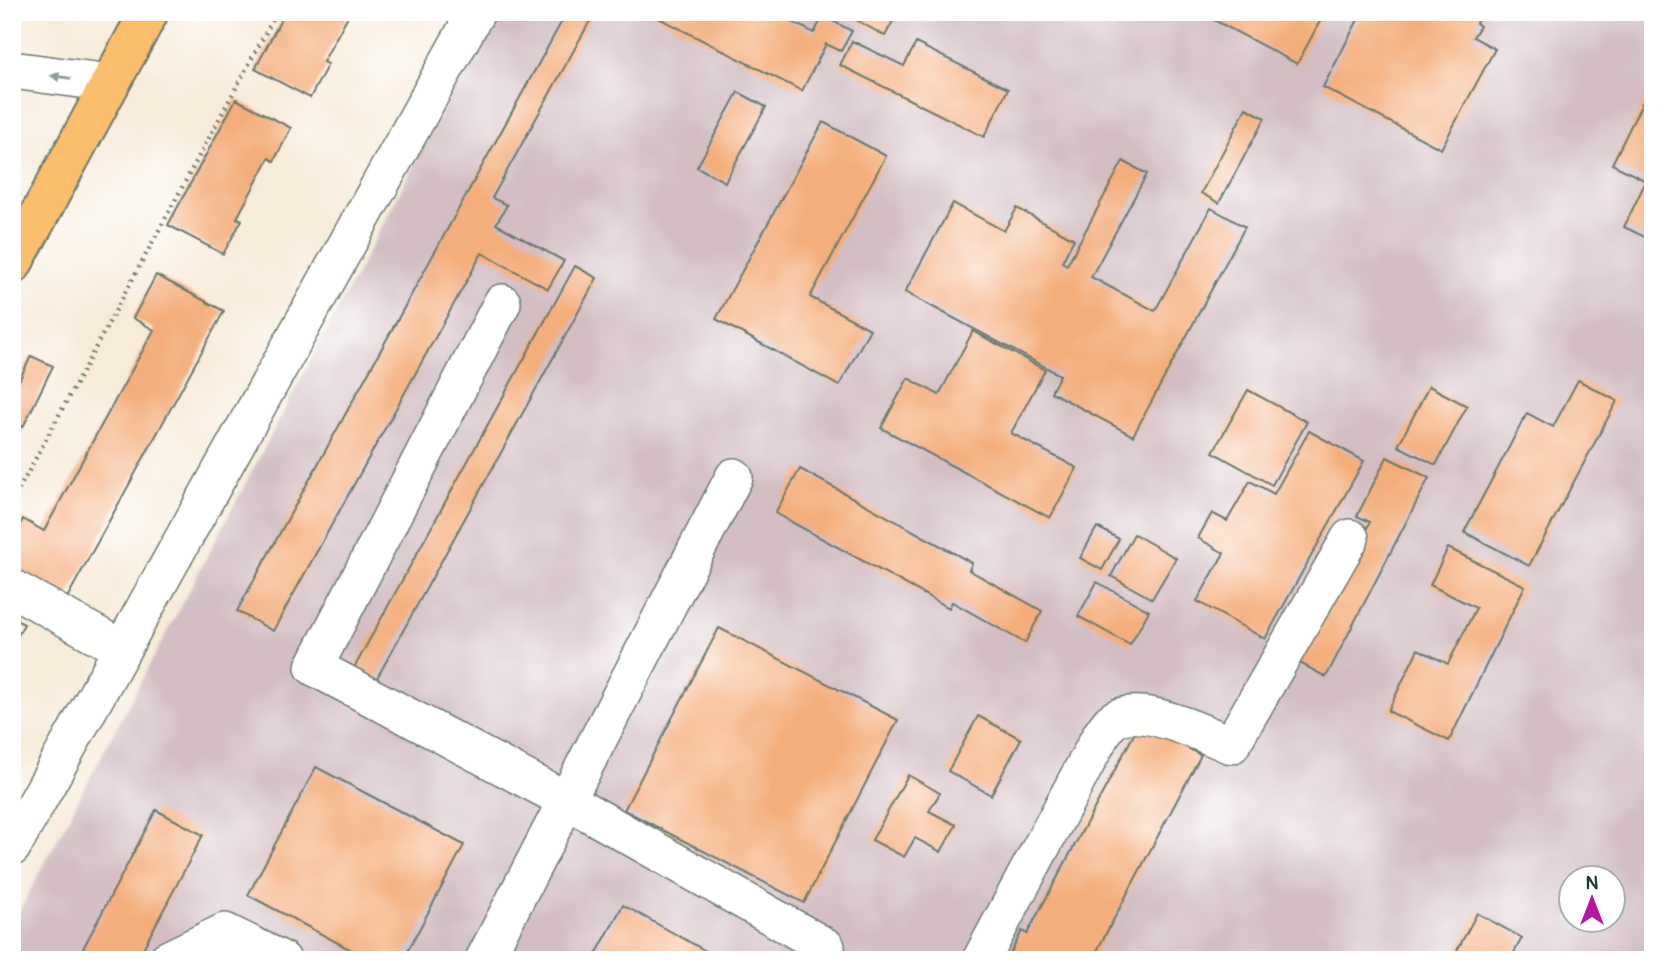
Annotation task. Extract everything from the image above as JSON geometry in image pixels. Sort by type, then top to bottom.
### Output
[{"type":"main road","points":[[17,246],[149,12]]},
{"type":"street","points":[[12,847],[476,12]]},
{"type":"street","points":[[12,70],[110,83]]},
{"type":"street","points":[[502,303],[314,667],[566,800],[826,947],[818,960]]},
{"type":"street","points":[[484,960],[733,477]]},
{"type":"street","points":[[981,960],[1101,735],[1112,721],[1126,715],[1158,717],[1231,745],[1350,538]]},
{"type":"street","points":[[12,588],[122,649]]},
{"type":"street","points":[[167,960],[225,932],[282,960]]},
{"type":"path","points":[[12,502],[277,12]]},
{"type":"shaded area","points":[[495,12],[1653,12],[1653,960],[12,960],[12,925]]},
{"type":"building","points":[[285,12],[350,12],[323,62],[328,64],[310,98],[255,69]]},
{"type":"building","points":[[567,12],[595,12],[492,198],[507,205],[496,224],[564,261],[548,289],[482,253],[273,631],[237,611]]},
{"type":"building","points":[[647,12],[773,12],[814,33],[823,16],[852,31],[841,51],[826,44],[802,91]]},
{"type":"building","points":[[842,12],[898,12],[885,36]]},
{"type":"building","points":[[1199,12],[1325,12],[1297,64]]},
{"type":"building","points":[[1362,12],[1482,12],[1476,23],[1480,26],[1473,37],[1495,49],[1441,149],[1323,87]]},
{"type":"building","points":[[852,41],[904,66],[916,43],[1008,89],[984,137],[840,65]]},
{"type":"building","points":[[1653,81],[1653,241],[1624,227],[1646,181],[1612,164]]},
{"type":"building","points":[[738,92],[766,107],[725,182],[697,167]]},
{"type":"building","points":[[236,99],[291,128],[274,161],[269,158],[237,218],[242,220],[223,254],[168,225]]},
{"type":"building","points":[[1246,108],[1265,118],[1219,203],[1201,193]]},
{"type":"building","points":[[823,122],[886,156],[810,297],[870,329],[839,386],[716,319]]},
{"type":"building","points":[[1123,161],[1147,174],[1091,277],[1155,311],[1211,208],[1245,227],[1133,436],[1051,392],[1060,375],[905,292],[953,203],[1004,231],[1017,208],[1074,239],[1062,262],[1067,265]]},
{"type":"building","points":[[575,266],[597,278],[376,680],[354,668]]},
{"type":"building","points":[[156,275],[224,311],[67,598],[12,568],[12,539],[23,519],[44,531],[154,330],[133,318]]},
{"type":"building","points":[[973,331],[1045,370],[1011,433],[1077,468],[1050,518],[881,428],[908,378],[939,395]]},
{"type":"building","points":[[31,356],[53,366],[23,427],[12,421],[12,395]]},
{"type":"building","points":[[1578,380],[1617,401],[1529,566],[1464,532],[1527,413],[1553,427]]},
{"type":"building","points":[[1429,386],[1467,406],[1436,465],[1398,446]]},
{"type":"building","points":[[1248,390],[1307,422],[1272,485],[1213,452]]},
{"type":"building","points":[[1309,431],[1364,461],[1265,639],[1197,601],[1224,553],[1198,538],[1212,513],[1227,521],[1250,481],[1274,494]]},
{"type":"building","points":[[1387,457],[1429,478],[1326,677],[1298,662],[1370,522],[1357,516]]},
{"type":"building","points":[[800,469],[972,563],[969,570],[1042,611],[1025,643],[952,602],[949,608],[775,513]]},
{"type":"building","points":[[1097,527],[1119,539],[1102,570],[1080,558]]},
{"type":"building","points":[[1134,534],[1176,558],[1152,599],[1111,576]]},
{"type":"building","points":[[1448,548],[1525,586],[1449,741],[1388,711],[1418,649],[1448,664],[1476,608],[1430,585]]},
{"type":"building","points":[[1097,582],[1149,611],[1130,645],[1078,616]]},
{"type":"building","points":[[12,618],[24,624],[12,647]]},
{"type":"building","points":[[719,628],[898,720],[804,903],[624,810]]},
{"type":"building","points":[[978,716],[1021,739],[991,795],[948,771]]},
{"type":"building","points":[[1140,723],[1201,755],[1092,960],[1007,960],[1022,931],[1027,934]]},
{"type":"building","points":[[316,767],[464,845],[403,960],[370,960],[248,895]]},
{"type":"building","points":[[908,775],[940,793],[929,811],[956,825],[941,852],[915,838],[904,857],[872,840]]},
{"type":"building","points":[[156,810],[203,835],[137,960],[77,960]]},
{"type":"building","points":[[623,905],[722,960],[593,960]]},
{"type":"building","points":[[1477,913],[1522,938],[1510,960],[1452,960]]}]
